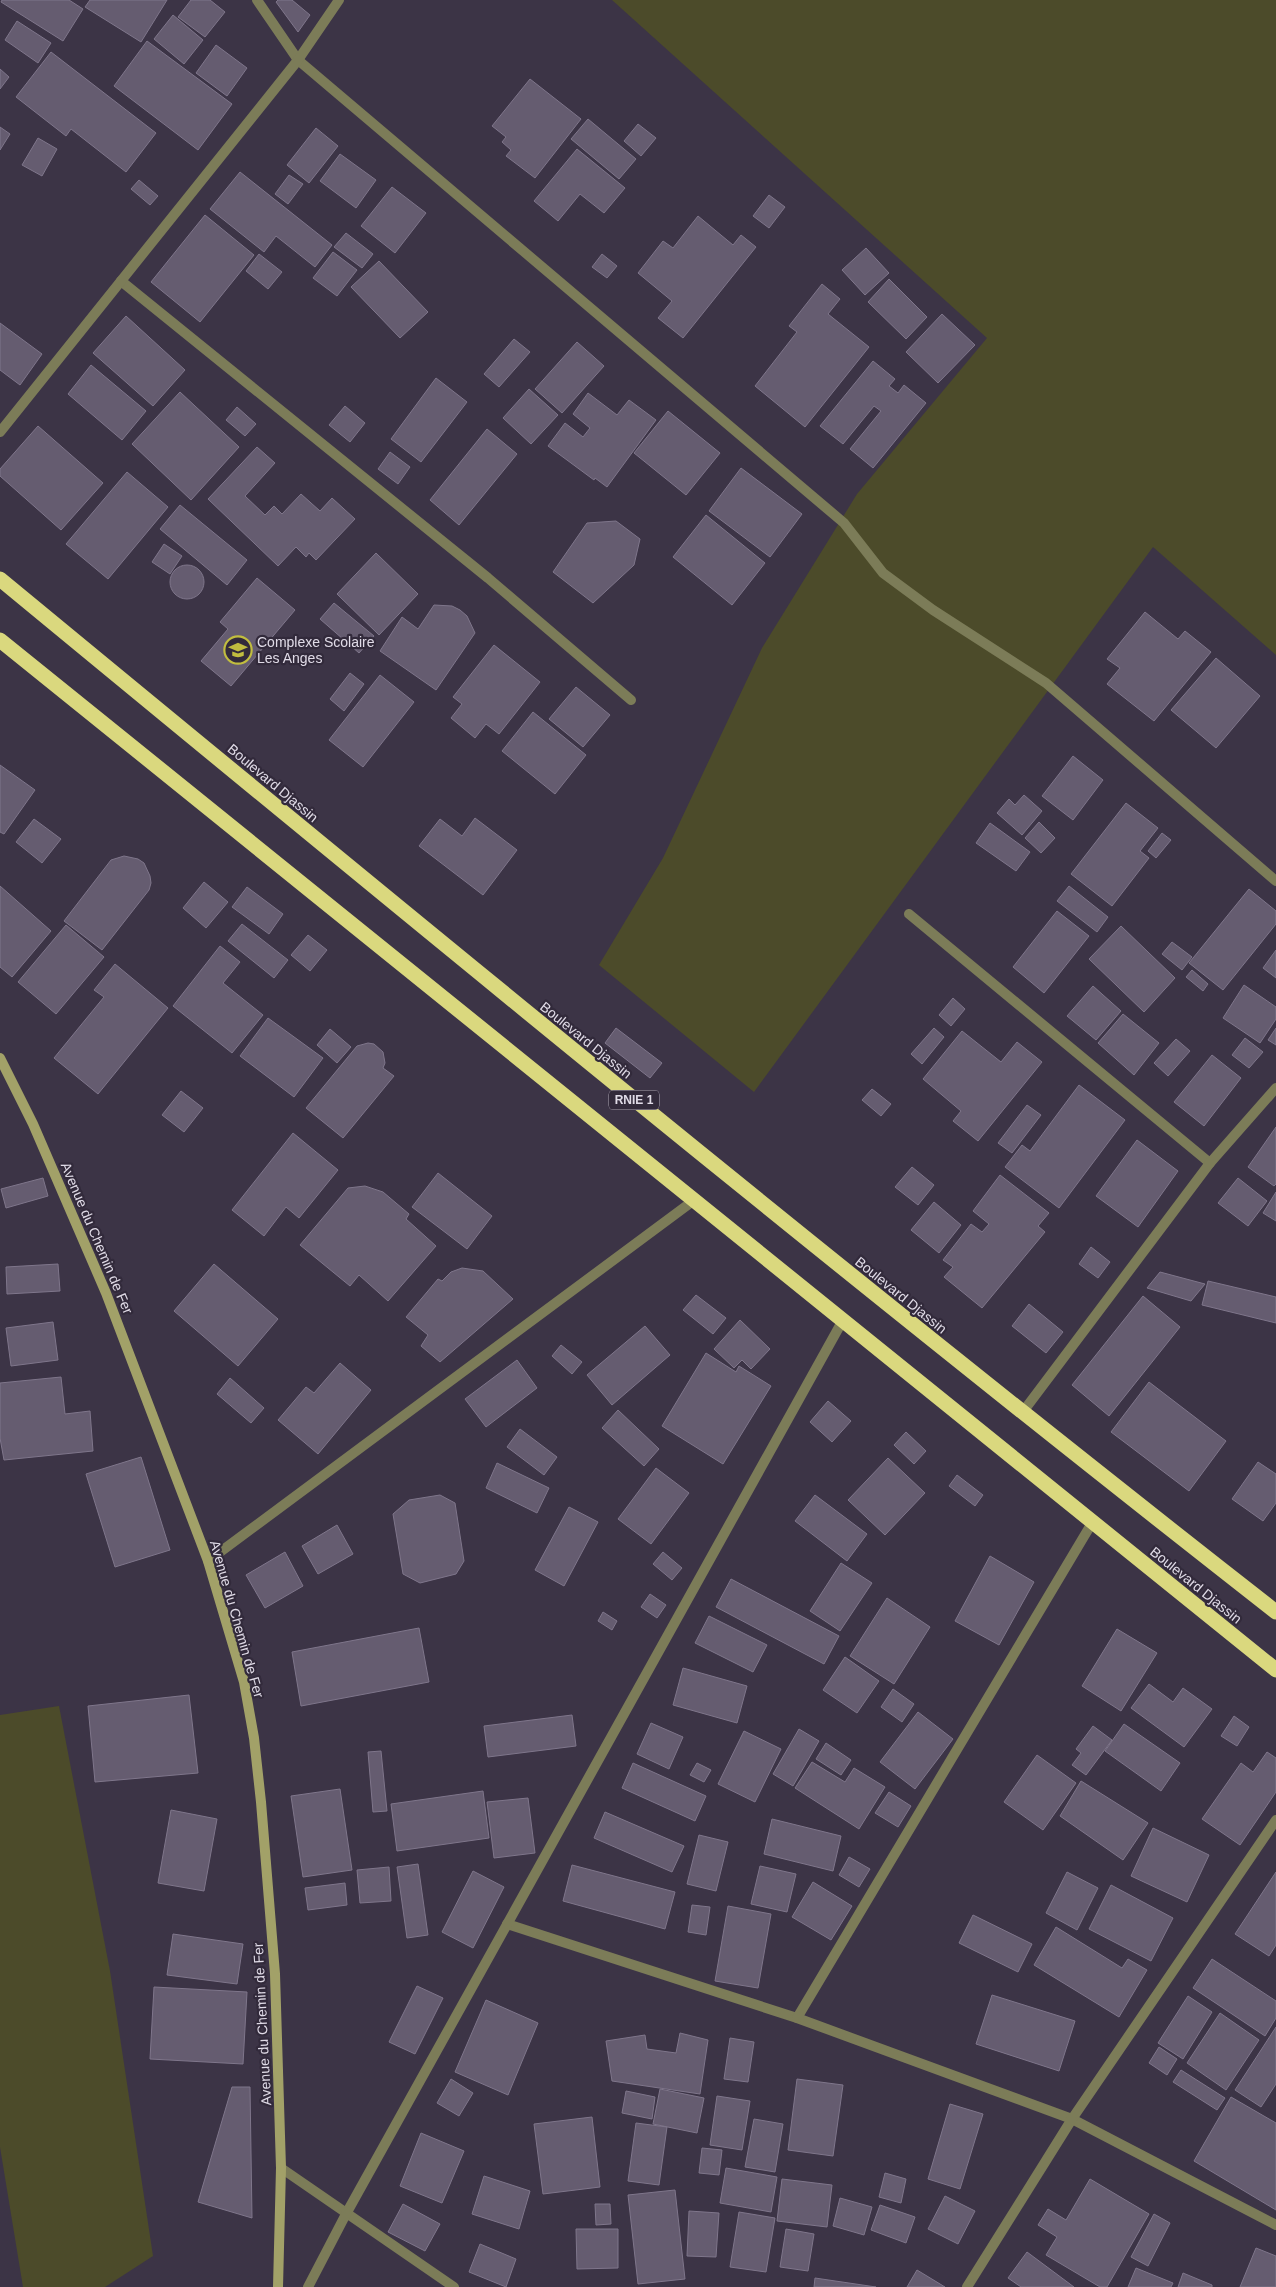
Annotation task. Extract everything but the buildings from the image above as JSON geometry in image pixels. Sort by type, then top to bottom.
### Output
[{"type":"highway","name":"Boulevard Djassin","points":[[0,578],[556,1037],[1022,1413],[1276,1612]]},
{"type":"highway","name":"Boulevard Djassin","points":[[0,640],[1276,1670]]},
{"type":"street","points":[[257,0],[298,60],[844,523],[883,573],[933,610],[1046,683],[1276,881]]},
{"type":"street","points":[[0,432],[298,60],[339,0]]},
{"type":"street","points":[[120,281],[480,572],[631,700]]},
{"type":"street","points":[[909,914],[1210,1163]]},
{"type":"street","name":"Avenue du Chemin de Fer","points":[[0,1058],[34,1124],[106,1293],[208,1561],[244,1682],[254,1738],[275,1974],[281,2168],[278,2287]]},
{"type":"street","points":[[1022,1413],[1210,1163],[1276,1088]]},
{"type":"street","points":[[208,1561],[693,1201]]},
{"type":"street","points":[[308,2287],[346,2214],[843,1320]]},
{"type":"street","points":[[797,2018],[1092,1523]]},
{"type":"street","points":[[967,2287],[1072,2119],[1276,1820]]},
{"type":"street","points":[[507,1924],[797,2018],[1072,2119],[1276,2226]]},
{"type":"street","points":[[281,2168],[454,2287]]},
{"type":"shaded area","points":[[612,0],[1276,0],[1276,655],[1153,547],[754,1092],[599,965],[663,858],[762,648],[857,494],[987,338]]},
{"type":"shaded area","points":[[59,1706],[110,1971],[153,2256],[105,2287],[23,2287],[0,2147],[0,1715]]},
{"type":"place","name":"Complexe Scolaire Les Anges","points":[[238,650]]}]
